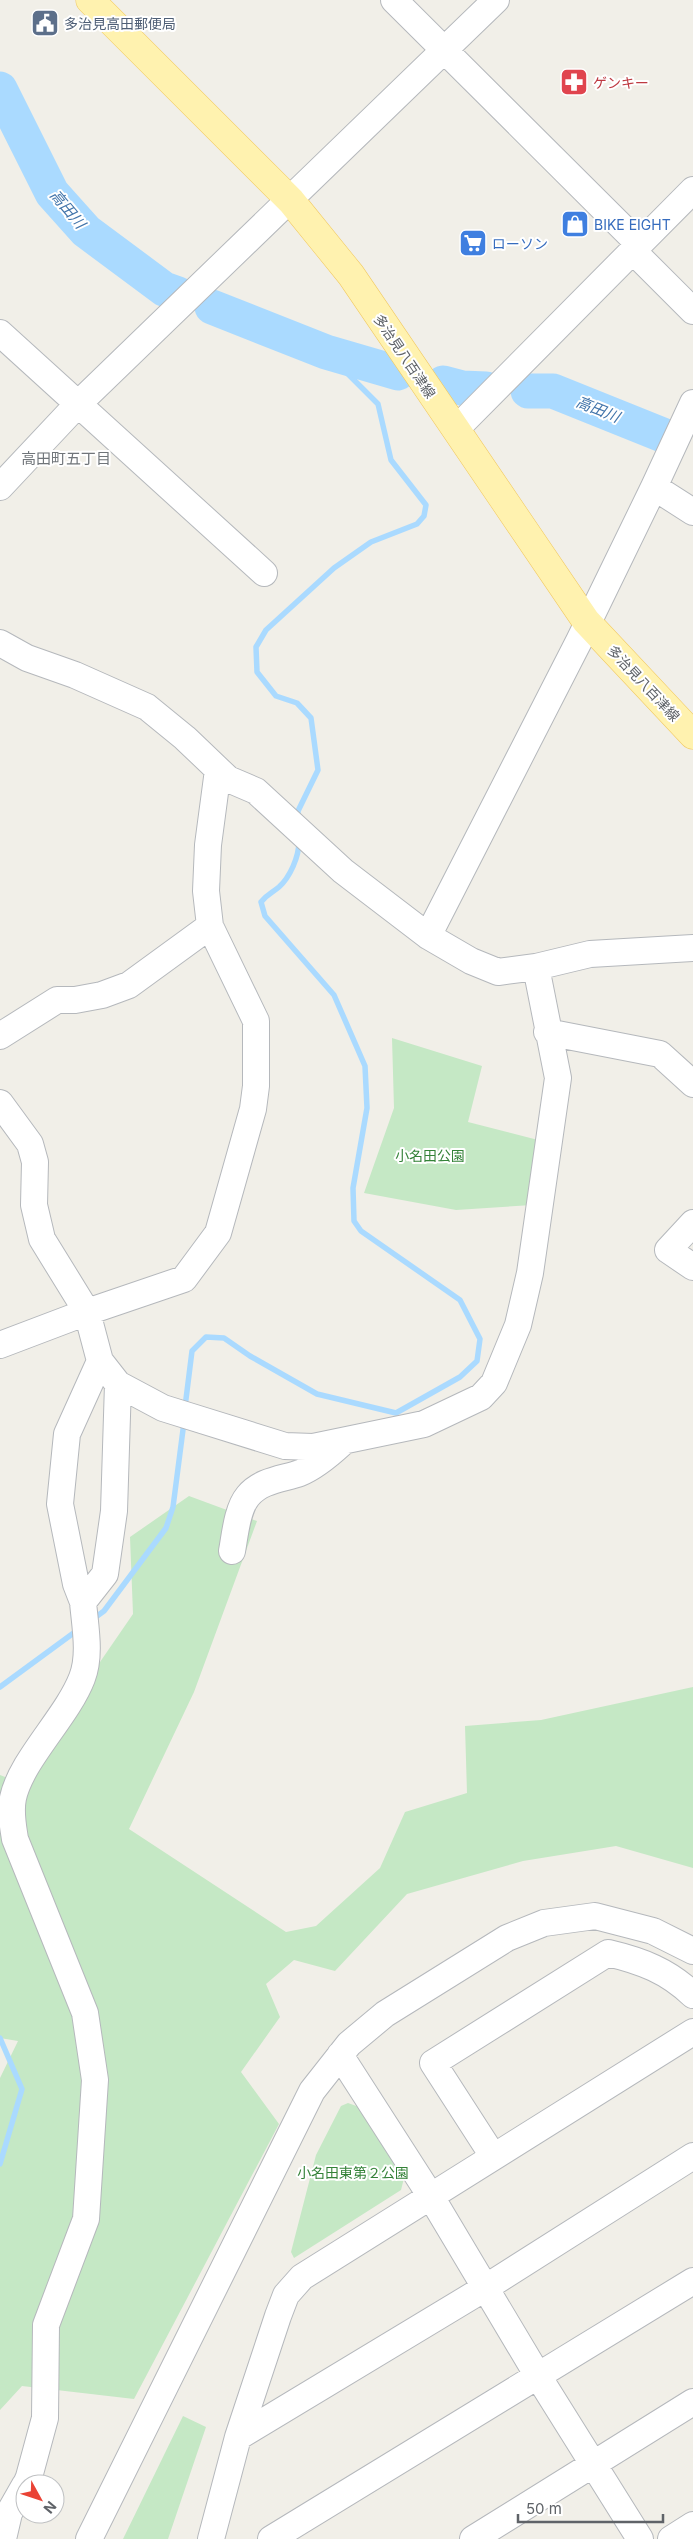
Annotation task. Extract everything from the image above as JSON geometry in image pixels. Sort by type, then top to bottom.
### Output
[{"type":"main road","name":"多治見八百津線","points":[[90,0],[291,201],[351,275],[586,621],[693,735]]},
{"type":"street","points":[[394,0],[636,248],[693,311]]},
{"type":"street","points":[[0,487],[77,405],[446,52],[496,0]]},
{"type":"street","points":[[456,429],[693,190]]},
{"type":"street","points":[[0,333],[264,573]]},
{"type":"street","points":[[428,936],[579,641],[586,621],[654,487],[693,403]]},
{"type":"street","points":[[654,487],[693,512]]},
{"type":"street","points":[[0,643],[27,658],[75,675],[147,707],[185,738],[228,779],[256,791],[343,871],[428,936],[471,961],[498,972],[536,967],[590,954],[693,948]]},
{"type":"street","points":[[0,1345],[87,1312],[184,1280],[218,1233],[253,1109],[256,1086],[256,1022],[210,926],[206,891],[208,845],[218,770]]},
{"type":"street","points":[[0,1036],[58,1000],[75,1000],[102,995],[129,985],[210,926]]},
{"type":"street","points":[[0,1103],[30,1144],[35,1162],[34,1205],[42,1239],[87,1312],[100,1361],[118,1384],[172,1411],[285,1446],[313,1447],[424,1424],[481,1397],[494,1383],[518,1325],[530,1273],[558,1078],[547,1032],[536,967]]},
{"type":"street","points":[[547,1032],[660,1054],[693,1084]]},
{"type":"street","points":[[693,1223],[668,1250],[693,1267]]},
{"type":"street","points":[[28,2474],[44,2418],[46,2325],[86,2219],[94,2080],[85,2013],[15,1840],[11,1818],[13,1799],[18,1781],[57,1723],[82,1678],[87,1638],[84,1606],[76,1584],[60,1504],[67,1434],[100,1361]]},
{"type":"street","points":[[84,1606],[105,1574],[114,1511],[118,1384]]},
{"type":"street","points":[[232,1551],[240,1513],[248,1496],[270,1480],[301,1472],[326,1458],[343,1442]]},
{"type":"street","points":[[89,2539],[308,2100],[349,2044],[385,2014],[507,1938],[544,1923],[595,1916],[653,1931],[693,1951]]},
{"type":"street","points":[[493,2156],[433,2063],[608,1953],[654,1966],[680,1982],[693,1995]]},
{"type":"street","points":[[211,2539],[238,2437],[286,2295],[302,2277],[430,2195],[693,2032]]},
{"type":"street","points":[[340,2055],[430,2195],[538,2376],[640,2539]]},
{"type":"street","points":[[238,2437],[485,2288],[693,2156]]},
{"type":"street","points":[[271,2539],[693,2280]]},
{"type":"street","points":[[473,2539],[693,2402]]},
{"type":"street","points":[[3,2539],[9,2513],[15,2502]]},
{"type":"street","points":[[671,2539],[693,2525]]},
{"type":"green space","name":"小名田公園","points":[[392,1038],[482,1066],[468,1122],[542,1141],[532,1205],[456,1210],[364,1193],[394,1108]]},
{"type":"green space","points":[[189,1496],[257,1521],[194,1692],[129,1829],[286,1932],[316,1926],[380,1868],[405,1812],[467,1793],[465,1726],[541,1720],[693,1687],[693,1868],[616,1846],[523,1861],[407,1894],[335,1971],[294,1960],[266,1984],[280,2017],[241,2072],[279,2124],[134,2399],[22,2386],[0,2410],[0,2078],[18,2041],[0,2038],[0,1775],[28,1786],[89,1678],[133,1614],[130,1537]]},
{"type":"green space","name":"小名田東第２公園","points":[[348,2103],[359,2107],[404,2178],[401,2190],[294,2258],[291,2252],[316,2155],[341,2106]]},
{"type":"green space","points":[[183,2416],[206,2427],[168,2539],[123,2539]]},
{"type":"waterway","name":"高田川","points":[[0,89],[52,193],[86,231],[164,289],[178,294]]},
{"type":"waterway","name":"高田川","points":[[212,307],[326,352],[398,373]]},
{"type":"waterway","points":[[298,819],[298,811],[318,770],[311,718],[297,703],[276,696],[257,672],[256,647],[266,630],[334,568],[371,542],[417,524],[424,516],[426,505],[391,460],[378,404],[326,352]]},
{"type":"waterway","name":"高田川","points":[[443,383],[462,388],[486,389]]},
{"type":"waterway","name":"高田川","points":[[528,391],[553,391],[665,436]]},
{"type":"waterway","points":[[185,1407],[192,1351],[206,1337],[224,1338],[250,1356],[317,1394],[396,1413],[460,1377],[477,1361],[480,1339],[460,1300],[361,1231],[354,1221],[353,1188],[367,1108],[365,1066],[334,995],[265,916],[261,902],[287,878],[296,860],[299,841]]},
{"type":"waterway","points":[[93,1619],[104,1611],[166,1528],[173,1507],[184,1422]]},
{"type":"waterway","points":[[0,1687],[79,1629]]},
{"type":"waterway","points":[[0,2038],[22,2089],[0,2164]]},
{"type":"place","name":"多治見高田郵便局","points":[[45,23]]},
{"type":"place","name":"ゲンキー","points":[[574,82]]},
{"type":"place","name":"BIKE EIGHT","points":[[575,224]]},
{"type":"place","name":"ローソン","points":[[473,243]]},
{"type":"district","name":"高田町五丁目","points":[[66,458]]}]
